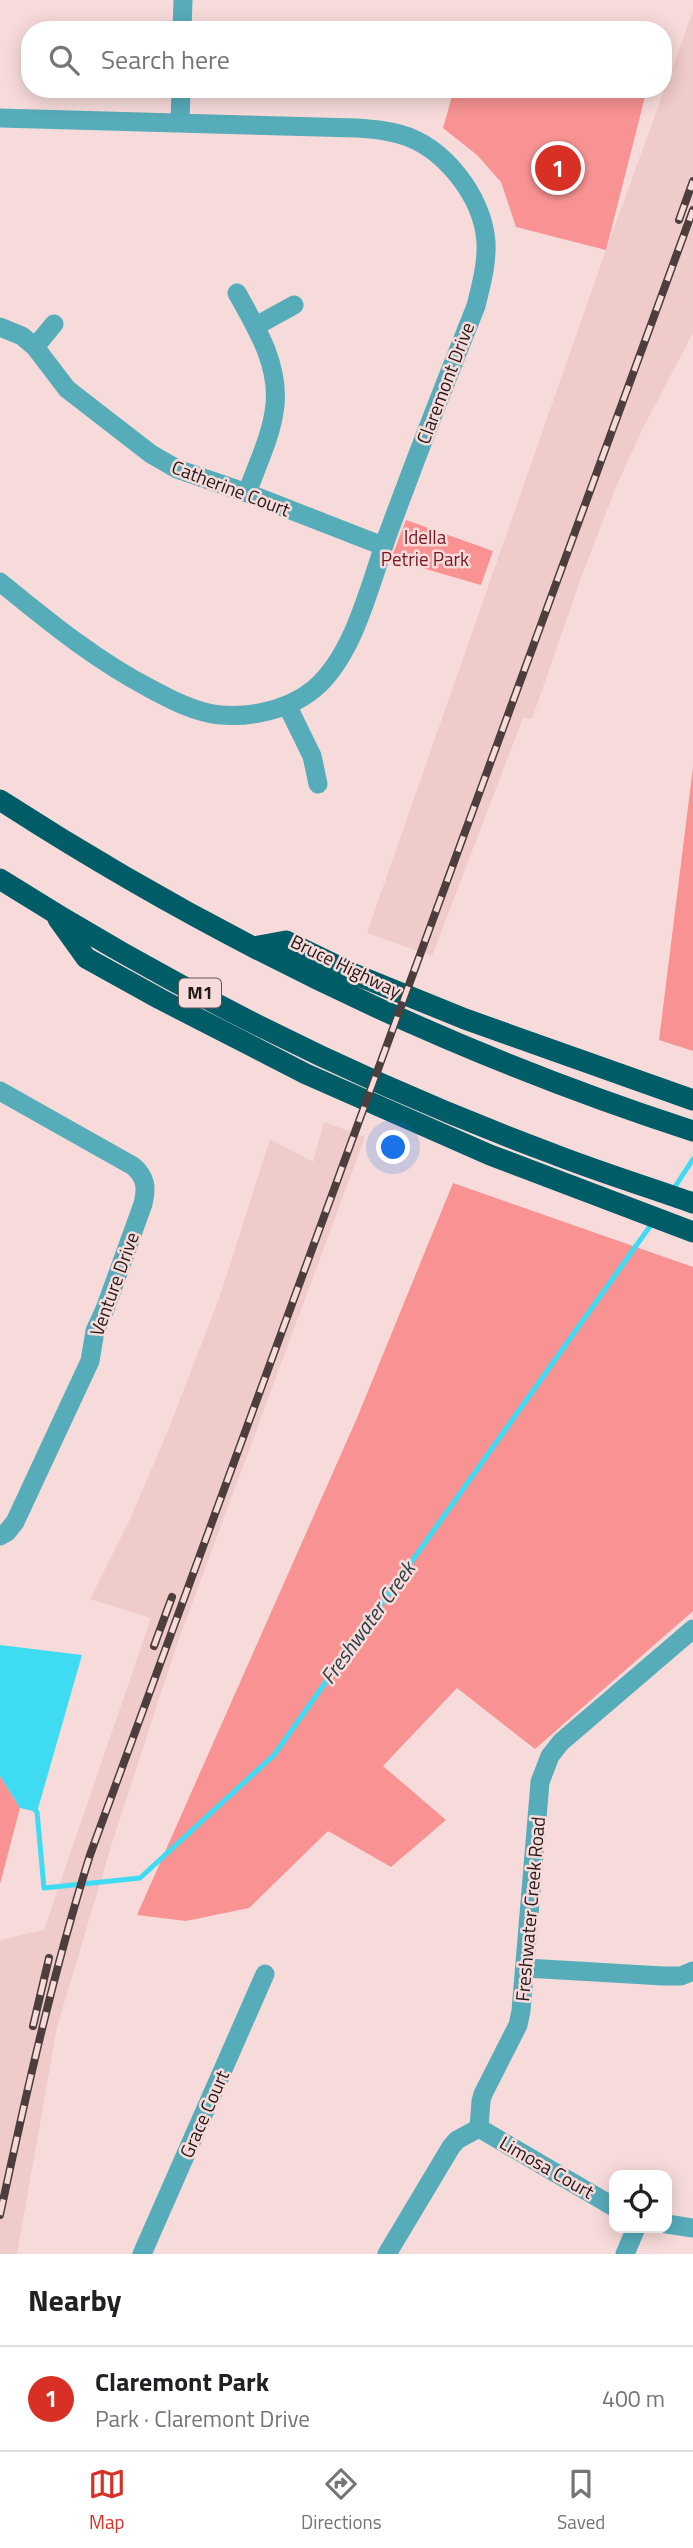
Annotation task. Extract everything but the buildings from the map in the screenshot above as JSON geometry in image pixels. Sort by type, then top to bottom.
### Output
[{"type":"highway","name":"Bruce Highway","points":[[0,800],[81,850],[254,947],[387,1012],[514,1067],[693,1131]]},
{"type":"highway","name":"M1","points":[[0,879],[55,914],[232,1011],[335,1062],[469,1121],[693,1203]]},
{"type":"highway","points":[[55,914],[86,958],[317,1079],[443,1135],[693,1232]]},
{"type":"highway","points":[[254,947],[286,941],[354,974],[433,1006],[693,1100]]},
{"type":"street","points":[[182,21],[183,0]]},
{"type":"street","points":[[180,122],[181,98]]},
{"type":"street","name":"Claremont Drive","points":[[0,118],[356,128],[400,134],[424,144],[448,164],[465,186],[479,213],[486,241],[485,272],[475,306],[358,618],[345,648],[331,670],[314,689],[287,705],[250,715],[206,713],[184,706],[127,677],[86,651],[0,582]]},
{"type":"street","points":[[237,293],[268,353],[275,385],[275,405],[247,494]]},
{"type":"street","points":[[256,326],[294,305]]},
{"type":"street","points":[[35,347],[54,324]]},
{"type":"street","name":"Catherine Court","points":[[0,327],[22,336],[35,347],[66,388],[151,454],[177,469],[383,546]]},
{"type":"street","points":[[287,705],[312,756],[318,785]]},
{"type":"street","name":"Venture Drive","points":[[0,1091],[133,1166],[143,1178],[146,1187],[143,1204],[95,1331],[90,1361],[15,1522],[0,1536]]},
{"type":"street","name":"Freshwater Creek Road","points":[[479,2128],[483,2094],[518,2025],[526,1968],[540,1782],[550,1756],[561,1742],[693,1629]]},
{"type":"street","points":[[526,1968],[663,1976],[681,1976],[693,1971]]},
{"type":"street","name":"Grace Court","points":[[142,2254],[264,1974]]},
{"type":"street","points":[[387,2254],[451,2147],[457,2140],[479,2128]]},
{"type":"street","name":"Limosa Court","points":[[479,2128],[609,2204]]},
{"type":"street","points":[[672,2225],[693,2228]]},
{"type":"street","points":[[625,2254],[634,2233]]},
{"type":"shaded area","points":[[693,11],[693,333],[641,432],[616,487],[532,719],[523,718],[432,956],[367,933],[661,98],[672,98],[672,69]]},
{"type":"shaded area","points":[[324,1122],[365,1137],[176,1647],[113,1840],[57,2027],[17,2254],[0,2254],[0,1940],[44,1930],[151,1618],[90,1599],[131,1517],[169,1428],[220,1296],[270,1139],[313,1162]]},
{"type":"green space","points":[[451,98],[645,98],[606,250],[516,227],[501,182],[477,155],[443,128]]},
{"type":"green space","name":"Idella Petrie Park","points":[[406,520],[493,551],[481,585],[391,559]]},
{"type":"green space","points":[[693,767],[693,1051],[659,1040]]},
{"type":"green space","points":[[453,1183],[693,1267],[693,1611],[535,1749],[457,1688],[383,1766],[446,1820],[391,1867],[328,1831],[249,1908],[186,1921],[137,1915],[357,1418]]},
{"type":"green space","points":[[0,1776],[20,1808],[0,1884]]},
{"type":"water","points":[[0,1645],[82,1655],[37,1812],[20,1808],[0,1776]]},
{"type":"waterway","name":"Freshwater Creek","points":[[673,1190],[693,1159]]},
{"type":"waterway","name":"Freshwater Creek","points":[[32,1807],[37,1812],[44,1888],[140,1878],[274,1755],[653,1222]]},
{"type":"railway","points":[[679,220],[693,181]]},
{"type":"railway","points":[[0,2215],[52,1989],[90,1855],[693,210]]},
{"type":"railway","points":[[154,1646],[172,1597]]},
{"type":"railway","points":[[33,2026],[49,1958]]},
{"type":"place","name":"Claremont Park","points":[[558,168]]}]
